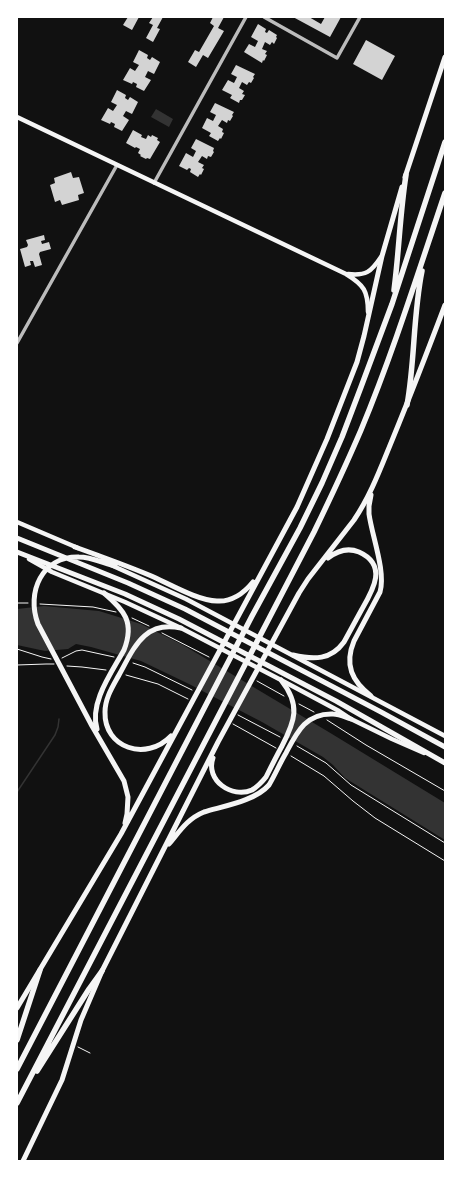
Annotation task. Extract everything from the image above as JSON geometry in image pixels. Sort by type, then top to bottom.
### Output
[{"type":"highway","points":[[17,1069],[252,616],[300,528],[322,483],[353,409],[392,304],[445,142]]},
{"type":"highway","points":[[392,304],[402,199],[406,175]]},
{"type":"highway","points":[[17,1103],[327,506],[360,430],[400,326],[445,193]]},
{"type":"highway","points":[[407,405],[412,376],[418,294],[428,244]]},
{"type":"highway","points":[[17,1040],[40,970]]},
{"type":"highway","points":[[17,1103],[102,971]]},
{"type":"main road","points":[[17,1008],[121,834],[260,573],[297,507],[327,439],[356,362],[382,256],[406,175],[445,57]]},
{"type":"main road","points":[[17,117],[346,274],[355,280],[365,290],[368,297],[368,318]]},
{"type":"main road","points":[[346,274],[365,274],[375,266],[382,256]]},
{"type":"main road","points":[[23,1161],[62,1080],[81,1020],[102,971],[218,742],[299,593],[354,520],[373,488],[407,405],[445,305]]},
{"type":"main road","points":[[371,696],[360,686],[354,676],[350,660],[354,641],[382,586],[382,575],[370,514],[370,500],[373,488]]},
{"type":"main road","points":[[17,522],[208,601],[225,601],[240,595],[260,573]]},
{"type":"main road","points":[[17,538],[186,609],[381,712],[445,748]]},
{"type":"main road","points":[[75,547],[186,599],[445,736]]},
{"type":"main road","points":[[293,655],[319,658],[327,656],[340,647],[372,590],[376,580],[374,565],[361,553],[353,550],[345,549],[334,553],[320,565]]},
{"type":"main road","points":[[17,552],[52,572],[104,593],[181,628],[282,680],[351,719],[402,744],[436,758]]},
{"type":"main road","points":[[17,552],[125,594],[179,619],[353,710],[445,763]]},
{"type":"main road","points":[[114,566],[81,557],[70,558],[53,564],[39,580],[33,601],[38,624],[124,781],[128,797],[127,814],[121,834]]},
{"type":"main road","points":[[101,741],[95,723],[97,702],[124,650],[128,637],[128,624],[126,619],[104,593]]},
{"type":"main road","points":[[180,722],[172,736],[160,745],[148,750],[135,750],[124,745],[115,738],[109,729],[105,718],[105,712],[107,700],[112,689],[133,649],[140,639],[158,628],[181,628]]},
{"type":"main road","points":[[218,742],[211,761],[216,780],[224,787],[235,792],[248,791],[257,786],[266,777],[292,724],[294,709],[289,692],[282,680]]},
{"type":"main road","points":[[161,854],[184,825],[196,815],[254,797],[265,790],[294,739],[309,720],[323,714],[333,714],[351,719]]},
{"type":"street","points":[[154,183],[246,17]]},
{"type":"street","points":[[264,17],[337,58],[360,17]]},
{"type":"street","points":[[17,343],[117,165]]},
{"type":"path","points":[[17,603],[32,603]]},
{"type":"path","points":[[39,604],[93,607],[120,611]]},
{"type":"path","points":[[133,618],[150,626]]},
{"type":"path","points":[[157,630],[209,656]]},
{"type":"path","points":[[17,649],[53,659]]},
{"type":"path","points":[[60,659],[76,651],[82,650],[115,658]]},
{"type":"path","points":[[131,662],[145,667],[196,692]]},
{"type":"path","points":[[17,665],[53,664]]},
{"type":"path","points":[[61,665],[82,666],[111,672]]},
{"type":"path","points":[[122,674],[158,684],[190,700]]},
{"type":"path","points":[[257,681],[284,696]]},
{"type":"path","points":[[296,703],[315,713]]},
{"type":"path","points":[[235,713],[282,738]]},
{"type":"path","points":[[327,720],[366,745],[445,791]]},
{"type":"path","points":[[230,722],[281,750]]},
{"type":"path","points":[[295,745],[326,763],[351,785],[445,844]]},
{"type":"path","points":[[287,754],[324,776],[375,818],[445,861]]},
{"type":"shaded area","points":[[156,109],[173,119],[169,127],[151,117]]},
{"type":"shaded area","points":[[44,606],[99,611],[141,624],[183,645],[445,803],[445,840],[345,778],[323,757],[262,722],[141,661],[76,644],[68,649],[45,651],[17,645],[17,609]]},
{"type":"building","points":[[128,17],[139,17],[132,30],[123,25]]},
{"type":"building","points":[[153,17],[163,17],[157,28],[160,29],[153,42],[146,38],[153,25],[149,23]]},
{"type":"building","points":[[213,17],[224,17],[218,28],[224,31],[208,58],[203,55],[196,67],[188,62],[195,50],[199,52],[214,26],[210,23]]},
{"type":"building","points":[[293,17],[309,17],[321,24],[325,17],[341,17],[330,37]]},
{"type":"building","points":[[258,24],[266,29],[265,32],[267,33],[269,30],[277,35],[274,44],[272,42],[270,45],[265,42],[262,49],[267,51],[265,54],[267,55],[262,63],[244,52],[249,44],[255,47],[258,41],[251,37]]},
{"type":"building","points":[[366,40],[395,56],[382,80],[353,64]]},
{"type":"building","points":[[139,50],[148,55],[147,58],[150,60],[152,57],[160,62],[154,74],[148,71],[145,77],[151,80],[144,91],[136,87],[137,84],[133,82],[132,84],[123,80],[130,68],[135,71],[139,65],[133,62]]},
{"type":"building","points":[[236,65],[255,74],[251,83],[249,82],[247,85],[242,82],[239,88],[244,91],[242,94],[245,95],[239,103],[230,98],[232,95],[222,90],[228,80],[234,83],[237,77],[231,74]]},
{"type":"building","points":[[117,90],[126,95],[125,98],[128,100],[130,97],[138,102],[132,114],[126,111],[123,116],[129,120],[122,131],[114,127],[115,124],[111,122],[110,124],[101,120],[108,108],[113,111],[117,105],[111,102]]},
{"type":"building","points":[[215,103],[234,112],[230,121],[228,120],[227,123],[222,120],[218,126],[223,129],[222,132],[224,133],[218,141],[209,136],[211,133],[202,128],[207,118],[213,121],[216,115],[210,112]]},
{"type":"building","points":[[133,130],[142,135],[141,137],[146,139],[148,135],[158,138],[157,140],[160,142],[150,159],[140,156],[141,155],[138,153],[140,149],[126,143]]},
{"type":"building","points":[[196,139],[214,148],[214,152],[211,157],[208,156],[207,159],[202,156],[198,162],[204,165],[202,168],[204,169],[198,177],[190,172],[191,169],[189,168],[187,170],[179,166],[186,153],[193,157],[196,151],[191,148]]},
{"type":"building","points":[[71,172],[73,178],[79,177],[84,193],[78,195],[79,200],[62,205],[60,200],[55,202],[50,185],[55,183],[54,178]]},
{"type":"building","points":[[44,235],[45,240],[41,241],[42,244],[49,242],[51,249],[40,252],[39,254],[42,265],[35,267],[33,261],[30,261],[31,265],[25,267],[20,249],[27,247],[28,245],[26,240]]},
{"type":"waterway","points":[[17,792],[55,735],[59,719]]}]
